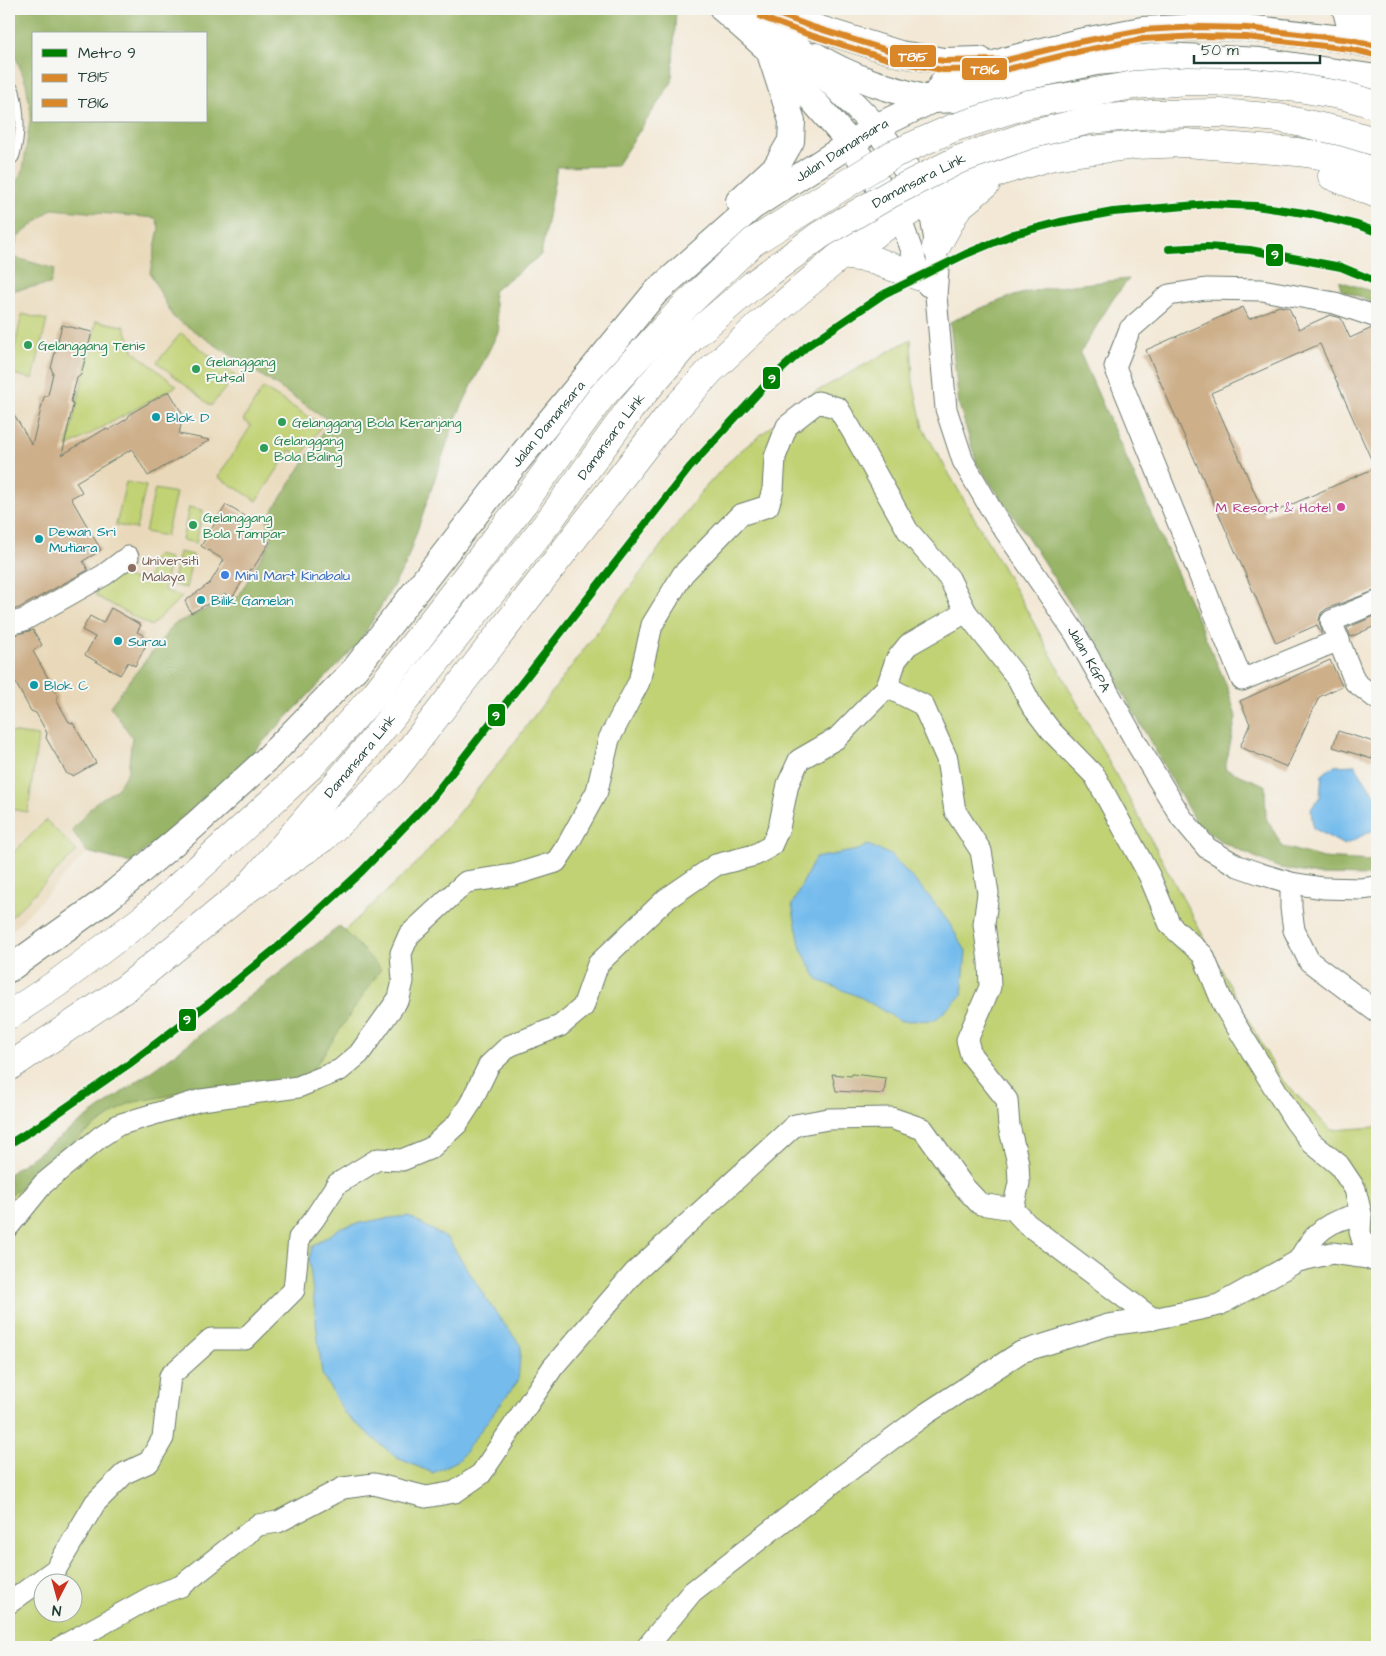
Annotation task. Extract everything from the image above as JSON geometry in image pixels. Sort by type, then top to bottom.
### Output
[{"type":"highway","name":"Damansara Link","points":[[9,1015],[56,984],[144,918],[313,764],[376,693],[525,501],[600,397],[682,309],[753,242],[894,154],[953,128],[1028,104],[1134,85],[1188,81],[1247,82],[1299,88],[1345,96],[1377,105]]},
{"type":"highway","name":"Damansara Link","points":[[9,1068],[126,988],[246,890],[366,750],[549,521],[630,410],[691,338],[754,284],[820,235],[892,193],[958,160],[1029,135],[1090,120],[1152,114],[1220,113],[1279,118],[1344,132],[1377,142]]},
{"type":"highway","points":[[246,890],[323,838],[392,773],[667,418],[710,371],[757,327],[842,255],[900,217],[928,200],[1006,170],[1049,157],[1136,144],[1186,143],[1298,152],[1326,156],[1355,164],[1377,173]]},
{"type":"highway","points":[[1255,148],[1377,194]]},
{"type":"highway","points":[[936,247],[958,206],[1006,170]]},
{"type":"highway","points":[[842,255],[867,258],[929,287]]},
{"type":"main road","points":[[723,9],[780,45],[876,127],[928,200]]},
{"type":"main road","points":[[754,9],[851,144],[900,217]]},
{"type":"main road","points":[[764,9],[810,26],[900,54],[944,61],[1007,60]]},
{"type":"main road","points":[[780,45],[824,61],[894,91],[932,100],[945,80],[1007,60],[1079,42],[1142,30],[1200,27],[1247,28],[1366,43]]},
{"type":"main road","points":[[517,461],[651,281],[776,167],[791,141],[792,121],[780,45]]},
{"type":"main road","name":"Jalan Damansara","points":[[9,969],[107,899],[195,825],[265,761],[355,669],[517,461],[655,294],[697,254],[752,207],[876,127],[932,100],[960,99],[1021,78],[1096,62],[1165,56],[1260,61],[1377,78]]},
{"type":"street","points":[[1343,9],[1366,43]]},
{"type":"street","points":[[1361,9],[1366,43]]},
{"type":"street","points":[[9,92],[13,112],[13,141],[9,154]]},
{"type":"street","name":"Jalan KGPA","points":[[928,200],[938,269],[929,287]]},
{"type":"street","name":"Jalan KGPA","points":[[900,217],[929,287],[946,409],[963,461],[995,516],[1075,633],[1137,744],[1193,833],[1206,848],[1238,866],[1291,883],[1323,888],[1361,889],[1377,887]]},
{"type":"street","points":[[1339,640],[1242,680],[1115,367],[1130,329],[1169,295],[1206,289],[1262,290],[1335,303],[1377,317]]},
{"type":"street","points":[[9,1226],[43,1184],[100,1136],[118,1125],[201,1100],[298,1087],[340,1070],[359,1054],[399,998],[404,981],[401,953],[408,935],[466,882],[514,875],[556,862],[597,791],[608,739],[639,682],[652,624],[683,574],[740,515],[768,506],[773,490],[775,457],[787,426],[818,402],[838,408],[852,429],[908,531],[949,578],[966,612],[1018,678],[1032,706],[1051,730],[1095,776],[1148,875],[1170,925],[1203,955],[1224,1006],[1295,1122],[1312,1143],[1339,1166],[1355,1189],[1361,1214],[1360,1232],[1372,1260]]},
{"type":"street","points":[[9,624],[24,620],[104,574],[128,557]]},
{"type":"street","points":[[1377,602],[1331,621],[1355,682],[1377,698]]},
{"type":"street","points":[[9,1603],[56,1569],[96,1503],[125,1473],[149,1462],[162,1438],[170,1376],[210,1340],[245,1339],[294,1290],[299,1238],[314,1219],[336,1184],[378,1159],[402,1160],[431,1148],[457,1124],[470,1104],[489,1064],[509,1046],[560,1026],[583,1007],[598,964],[665,900],[716,865],[755,855],[771,846],[779,828],[788,784],[799,760],[837,738],[887,688],[896,660],[908,645],[966,612]]},
{"type":"street","points":[[887,688],[923,705],[947,759],[955,811],[980,851],[988,893],[984,924],[990,962],[990,987],[967,1040],[971,1055],[1007,1100],[1009,1126],[1018,1164],[1019,1183],[1013,1209]]},
{"type":"street","points":[[1291,883],[1291,908],[1294,930],[1309,961],[1377,1012]]},
{"type":"street","points":[[61,1647],[153,1596],[181,1586],[258,1525],[278,1522],[343,1488],[374,1484],[426,1497],[455,1492],[482,1474],[554,1367],[634,1273],[795,1125],[828,1119],[890,1118],[923,1129],[964,1187],[980,1204],[1013,1209],[1027,1224],[1153,1319]]},
{"type":"street","points":[[1298,1261],[1308,1244],[1324,1227],[1361,1214]]},
{"type":"street","points":[[646,1646],[692,1592],[823,1490],[924,1415],[1021,1352],[1108,1325],[1153,1319],[1219,1305],[1298,1261],[1332,1252],[1372,1260]]},
{"type":"shaded area","points":[[9,40],[26,83],[31,113],[23,170],[9,195]]},
{"type":"shaded area","name":"Universiti Malaya","points":[[52,209],[156,218],[159,228],[150,273],[173,317],[330,421],[267,519],[272,538],[238,597],[220,603],[132,737],[128,771],[117,789],[95,803],[72,830],[87,852],[9,933],[9,291],[50,284],[55,269],[10,257],[18,237]]},
{"type":"green space","points":[[9,9],[676,9],[672,82],[616,166],[557,167],[541,255],[493,291],[499,330],[455,420],[405,566],[359,643],[230,776],[131,863],[87,852],[72,830],[95,803],[117,789],[128,771],[132,737],[110,706],[174,624],[238,597],[272,539],[267,519],[330,421],[173,317],[150,273],[159,228],[156,218],[52,209],[18,237],[10,256],[55,269],[50,284],[9,291],[9,195],[23,170],[31,113],[26,83],[9,40]]},
{"type":"green space","points":[[1129,279],[1113,299],[1080,353],[1227,686],[1236,717],[1225,769],[1265,785],[1266,818],[1283,847],[1323,858],[1371,861],[1377,856],[1377,874],[1370,876],[1317,875],[1277,867],[1222,842],[1196,823],[1092,638],[1025,533],[977,464],[959,405],[950,322],[998,301],[1029,292]]},
{"type":"green space","points":[[1339,281],[1377,293],[1377,303],[1341,290]]},
{"type":"green space","name":"Gelanggang Tenis","points":[[22,314],[47,320],[33,379],[9,373]]},
{"type":"green space","points":[[96,321],[124,326],[134,352],[177,386],[67,447]]},
{"type":"green space","name":"Gelanggang Futsal","points":[[181,333],[235,376],[211,406],[157,362]]},
{"type":"green space","points":[[911,339],[913,382],[923,428],[1024,605],[1280,1078],[1331,1130],[1377,1127],[1377,1647],[9,1647],[9,1189],[129,1103],[187,1078],[420,860],[502,759],[701,492],[734,456],[812,394]]},
{"type":"green space","name":"Gelanggang Bola Baling","points":[[263,388],[322,425],[301,457],[290,450],[257,501],[218,477],[251,426],[243,420]]},
{"type":"green space","points":[[126,482],[146,486],[136,529],[116,525]]},
{"type":"green space","points":[[155,489],[176,493],[166,536],[145,532]]},
{"type":"green space","name":"Gelanggang Bola Tampar","points":[[189,507],[203,510],[196,543],[182,540]]},
{"type":"green space","name":"Gelanggang Bola Tampar","points":[[179,552],[193,555],[186,588],[172,585]]},
{"type":"green space","points":[[155,555],[170,558],[164,590],[182,597],[151,626],[96,596],[97,588],[118,575],[147,583]]},
{"type":"green space","points":[[9,732],[38,736],[28,812],[9,809]]},
{"type":"green space","points":[[46,820],[77,851],[9,919],[9,857]]},
{"type":"green space","points":[[340,926],[381,969],[306,1080],[173,1095],[129,1103],[85,1133],[9,1197],[9,1174],[179,1051]]},
{"type":"water","points":[[1355,765],[1377,796],[1377,828],[1344,845],[1313,828],[1311,809],[1320,797],[1322,775],[1333,766]]},
{"type":"water","points":[[868,845],[891,855],[929,896],[949,923],[966,951],[962,995],[935,1020],[900,1021],[862,998],[818,980],[801,949],[792,905],[815,858],[858,850]]},
{"type":"water","points":[[408,1216],[448,1239],[493,1309],[521,1346],[518,1381],[459,1460],[433,1473],[397,1458],[345,1414],[322,1374],[309,1259],[312,1247],[341,1227]]},
{"type":"building","points":[[1279,306],[1289,308],[1299,329],[1330,315],[1341,318],[1350,338],[1372,328],[1377,329],[1377,590],[1326,609],[1321,613],[1319,620],[1321,634],[1317,625],[1276,643],[1146,350],[1243,307],[1249,319]],"holes":[[[1320,344],[1375,468],[1265,516],[1211,393]]]},
{"type":"building","points":[[62,325],[92,332],[81,375],[77,378],[71,401],[73,405],[62,455],[105,429],[109,430],[128,418],[130,414],[169,391],[183,415],[179,434],[210,440],[148,476],[132,449],[76,482],[82,492],[71,498],[101,550],[83,561],[88,570],[19,608],[9,611],[9,406],[32,445],[44,397],[48,395],[53,373],[51,368]]},
{"type":"building","points":[[226,505],[253,521],[248,529],[270,542],[232,598],[226,594],[191,613],[185,601],[210,583],[224,560],[201,546]]},
{"type":"building","name":"Surau","points":[[111,608],[141,625],[137,632],[143,635],[141,639],[147,643],[135,666],[128,662],[120,675],[85,655],[95,637],[82,630],[90,616],[103,623]]},
{"type":"building","points":[[1377,615],[1377,625],[1351,637],[1347,628]]},
{"type":"building","points":[[33,630],[42,645],[33,651],[58,696],[57,701],[69,722],[73,723],[96,763],[73,776],[67,774],[46,738],[47,733],[36,713],[31,711],[9,671],[9,636]]},
{"type":"building","points":[[1330,660],[1342,686],[1319,697],[1287,767],[1240,747],[1250,724],[1240,701]]},
{"type":"building","points":[[1338,731],[1377,743],[1372,759],[1333,747]]},
{"type":"building","points":[[832,1074],[886,1078],[884,1094],[836,1091]]},
{"type":"metro line","name":"9","points":[[9,1144],[45,1122],[129,1064],[208,1004],[291,936],[362,871],[432,798],[690,467],[772,378],[807,346],[884,294],[966,254],[1014,234],[1060,222],[1113,212],[1210,204],[1256,206],[1311,214],[1377,232]]},
{"type":"metro line","name":"9","points":[[1169,249],[1207,247],[1250,250],[1341,267],[1377,282]]},
{"type":"transit line","name":"T815","points":[[764,9],[810,26],[900,54],[944,61],[1007,60],[1079,42],[1142,30],[1200,27],[1247,28],[1351,40],[1377,46]]},
{"type":"transit line","name":"T816","points":[[761,17],[807,34],[897,62],[943,70],[1008,69],[1081,51],[1143,39],[1200,36],[1246,37],[1350,49],[1375,55]]},
{"type":"transit line","name":"T815","points":[[9,92],[13,123],[9,154]]},
{"type":"place","name":"Gelanggang Tenis","points":[[28,345]]},
{"type":"place","name":"Gelanggang Futsal","points":[[196,369]]},
{"type":"place","name":"Blok D","points":[[156,417]]},
{"type":"place","name":"Gelanggang Bola Keranjang","points":[[282,422]]},
{"type":"place","name":"Gelanggang Bola Baling","points":[[264,448]]},
{"type":"place","name":"M Resort & Hotel","points":[[1341,507]]},
{"type":"place","name":"Gelanggang Bola Tampar","points":[[193,525]]},
{"type":"place","name":"Dewan Sri Mutiara","points":[[39,539]]},
{"type":"place","name":"Universiti Malaya","points":[[132,568]]},
{"type":"place","name":"Mini Mart Kinabalu","points":[[225,575]]},
{"type":"place","name":"Bilik Gamelan","points":[[201,600]]},
{"type":"place","name":"Surau","points":[[118,641]]},
{"type":"place","name":"Blok C","points":[[34,685]]}]
